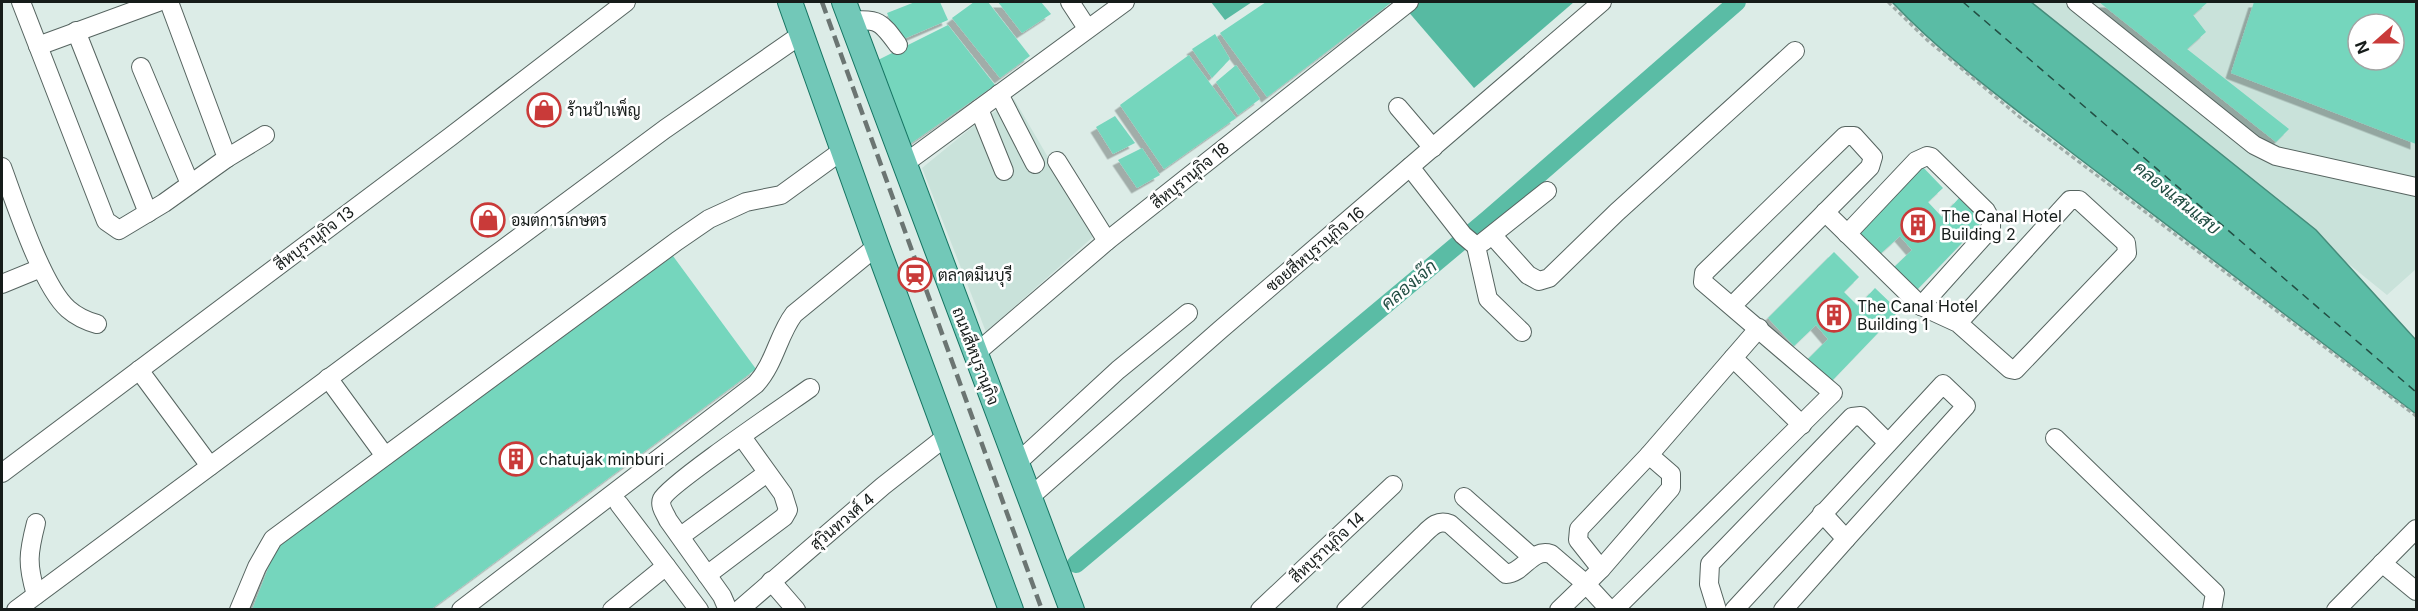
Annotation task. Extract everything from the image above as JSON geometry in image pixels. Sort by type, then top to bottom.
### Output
[{"type":"main road","points":[[790,2],[1011,609]]},
{"type":"main road","name":"ถนนสีหบุรานุกิจ","points":[[847,11],[1072,609]]},
{"type":"street","points":[[21,2],[106,221],[119,230],[265,135]]},
{"type":"street","points":[[38,46],[158,2]]},
{"type":"street","points":[[169,2],[227,158]]},
{"type":"street","name":"สีหบุรานุกิจ 13","points":[[2,473],[626,2]]},
{"type":"street","points":[[1070,2],[1087,28]]},
{"type":"street","points":[[904,164],[1125,2]]},
{"type":"street","name":"สีหบุรานุกิจ 18","points":[[975,354],[1107,241],[1409,2]]},
{"type":"street","name":"ซอยสีหบุรานุกิจ 16","points":[[1029,498],[1220,330],[1602,2]]},
{"type":"street","points":[[2076,2],[2253,145],[2276,156],[2416,187]]},
{"type":"street","points":[[847,11],[883,25],[898,45]]},
{"type":"street","points":[[76,31],[148,213]]},
{"type":"street","points":[[16,609],[665,129],[802,34]]},
{"type":"street","points":[[1493,236],[1528,275],[1539,281],[1549,278],[1617,212],[1795,51]]},
{"type":"street","points":[[141,67],[190,184]]},
{"type":"street","points":[[999,94],[1035,164]]},
{"type":"street","points":[[1398,107],[1433,148]]},
{"type":"street","points":[[979,109],[1005,171]]},
{"type":"street","points":[[1346,609],[1422,535],[1440,522],[1450,524],[1506,574],[1517,571],[1532,557],[1544,552],[1551,554],[1612,609],[1833,393],[1703,282],[1704,273],[1845,136],[1854,136],[1870,151],[1874,162],[1732,306]]},
{"type":"street","points":[[239,609],[261,558],[273,538],[686,235],[724,211],[746,201],[781,195],[843,150]]},
{"type":"street","points":[[1847,234],[1916,161],[1927,156],[1931,157],[1986,211],[1991,220],[1991,228],[1921,306]]},
{"type":"street","points":[[1057,161],[1107,241]]},
{"type":"street","points":[[2,167],[41,268],[54,292],[67,308],[84,320],[97,324]]},
{"type":"street","points":[[1410,167],[1463,235],[1476,246],[1488,299],[1522,332]]},
{"type":"street","points":[[1476,246],[1493,236],[1548,191]]},
{"type":"street","points":[[1826,212],[1921,306],[1958,322],[2010,369],[2015,370],[2127,253],[2126,243],[2079,200],[2070,200],[1958,322]]},
{"type":"street","points":[[461,609],[756,384],[767,371],[784,327],[795,314],[877,246]]},
{"type":"street","points":[[2,284],[41,268]]},
{"type":"street","points":[[1016,464],[1118,370],[1188,313]]},
{"type":"street","points":[[1601,569],[1578,540],[1576,534],[1579,529],[1649,455],[1759,328]]},
{"type":"street","points":[[1733,358],[1802,425]]},
{"type":"street","points":[[139,370],[210,466]]},
{"type":"street","points":[[328,378],[385,456]]},
{"type":"street","points":[[1734,609],[1943,384],[1966,406],[1783,609]]},
{"type":"street","points":[[728,609],[662,508],[662,499],[668,491],[810,388]]},
{"type":"street","points":[[1717,609],[1709,584],[1710,564],[1852,417],[1860,416],[1888,443]]},
{"type":"street","name":"สุวินทวงศ์ 4","points":[[739,609],[883,486],[948,435]]},
{"type":"street","points":[[707,575],[784,517],[788,510],[783,494],[742,437]]},
{"type":"street","points":[[2055,438],[2215,593],[2212,609]]},
{"type":"street","points":[[1560,609],[1601,569],[1671,488],[1673,481],[1671,474],[1649,455]]},
{"type":"street","points":[[681,536],[767,473]]},
{"type":"street","name":"สีหบุรานุกิจ 14","points":[[1260,609],[1393,485]]},
{"type":"street","points":[[1464,496],[1532,557]]},
{"type":"street","points":[[619,504],[699,609]]},
{"type":"street","points":[[1822,513],[1846,539]]},
{"type":"street","points":[[36,524],[30,546],[28,568],[36,595]]},
{"type":"street","points":[[2336,609],[2416,529]]},
{"type":"street","points":[[2382,563],[2416,591]]},
{"type":"street","points":[[612,609],[666,566]]},
{"type":"street","points":[[771,581],[796,609]]},
{"type":"path","points":[[1888,2],[1927,40],[2022,119],[2416,416]]},
{"type":"shaded area","points":[[1211,2],[1252,2],[1225,20]]},
{"type":"shaded area","points":[[1400,2],[1574,2],[1474,88]]},
{"type":"shaded area","points":[[2025,2],[2416,2],[2416,269],[2387,295]]},
{"type":"shaded area","points":[[1014,99],[1094,236],[986,332],[922,168],[976,124]]},
{"type":"water","name":"คลองแสนแสบ","points":[[1892,2],[2031,2],[2316,230],[2416,340],[2416,414],[2005,101],[1935,44]]},
{"type":"building","points":[[915,2],[940,2],[948,20],[899,41],[887,13]]},
{"type":"building","points":[[974,2],[988,2],[1030,56],[1000,78],[952,18]]},
{"type":"building","points":[[998,2],[1041,2],[1051,14],[1022,33]]},
{"type":"building","points":[[1266,2],[1392,2],[1267,97],[1220,33]]},
{"type":"building","points":[[2099,2],[2208,2],[2193,15],[2206,32],[2187,49],[2289,129],[2276,142]]},
{"type":"building","points":[[2254,2],[2416,2],[2416,144],[2231,73]]},
{"type":"building","points":[[948,25],[995,85],[907,146],[874,62]]},
{"type":"building","points":[[1215,34],[1230,59],[1212,78],[1192,49]]},
{"type":"building","points":[[1189,55],[1236,118],[1164,169],[1120,105]]},
{"type":"building","points":[[1236,65],[1260,99],[1238,115],[1216,82]]},
{"type":"building","points":[[1115,116],[1135,143],[1113,154],[1096,127]]},
{"type":"building","points":[[1142,148],[1160,175],[1137,188],[1118,160]]},
{"type":"building","name":"The Canal Hotel Building 2","points":[[1918,162],[1943,188],[1928,202],[1942,217],[1959,198],[1983,221],[1915,292],[1892,269],[1912,250],[1900,236],[1878,256],[1852,228]]},
{"type":"building","name":"The Canal Hotel Building 1","points":[[1834,252],[1859,277],[1844,292],[1858,306],[1875,288],[1899,311],[1831,382],[1808,359],[1828,339],[1816,325],[1794,346],[1768,318]]},
{"type":"building","name":"chatujak minburi","points":[[673,256],[756,369],[430,610],[252,610],[276,548]]},
{"type":"waterway","name":"คลองเจ๊ก","points":[[1076,564],[1488,219],[1737,2]]},
{"type":"ferry route","points":[[1963,2],[2416,392]]},
{"type":"railway","points":[[822,2],[1042,610]]},
{"type":"place","name":"ร้านป้าเพ็ญ","points":[[544,110]]},
{"type":"place","name":"อมตการเกษตร","points":[[488,220]]},
{"type":"place","name":"The Canal Hotel Building 2","points":[[1918,225]]},
{"type":"place","name":"ตลาดมีนบุรี","points":[[915,275]]},
{"type":"place","name":"The Canal Hotel Building 1","points":[[1834,315]]},
{"type":"place","name":"chatujak minburi","points":[[516,459]]}]
